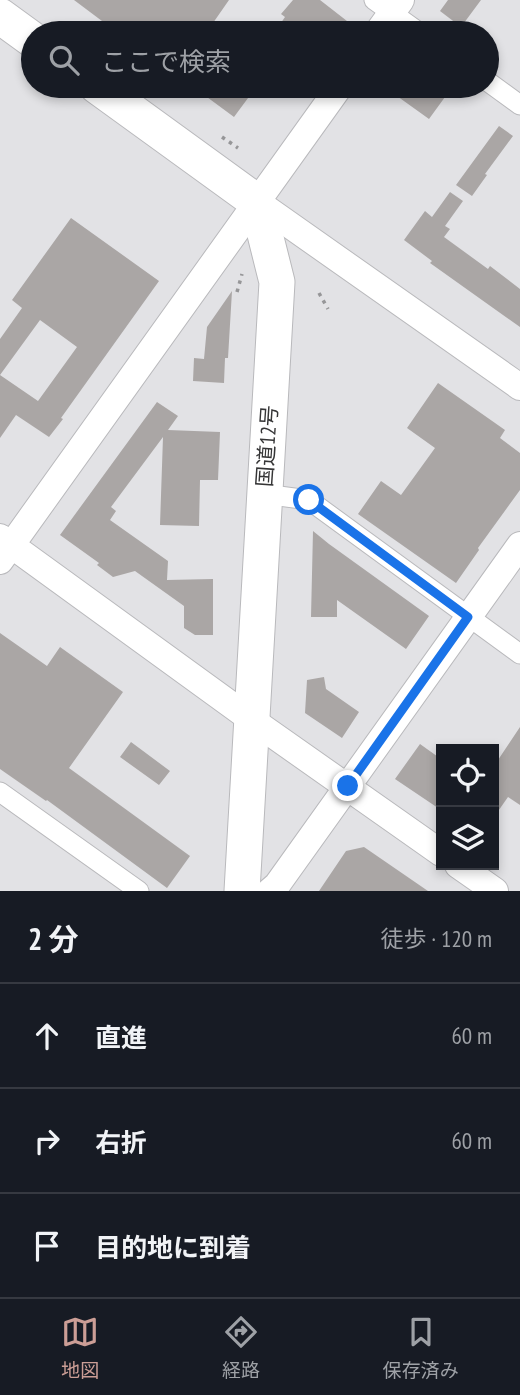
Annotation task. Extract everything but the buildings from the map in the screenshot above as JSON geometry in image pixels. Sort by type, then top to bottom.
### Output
[{"type":"highway","points":[[0,16],[21,31]]},
{"type":"highway","points":[[114,98],[257,202]]},
{"type":"highway","name":"国道12号","points":[[242,891],[277,282],[257,202]]},
{"type":"street","points":[[499,90],[520,105]]},
{"type":"street","points":[[331,98],[4,548],[436,849]]},
{"type":"street","points":[[257,202],[520,387]]},
{"type":"street","points":[[264,494],[309,500],[520,654]]},
{"type":"street","points":[[270,891],[277,885],[520,545]]},
{"type":"street","points":[[0,792],[139,891]]},
{"type":"street","points":[[465,870],[495,891]]},
{"type":"path","points":[[222,137],[239,148]]},
{"type":"path","points":[[237,292],[242,274]]},
{"type":"path","points":[[319,292],[328,309]]},
{"type":"route","points":[[309,500],[468,617],[348,786]]}]
